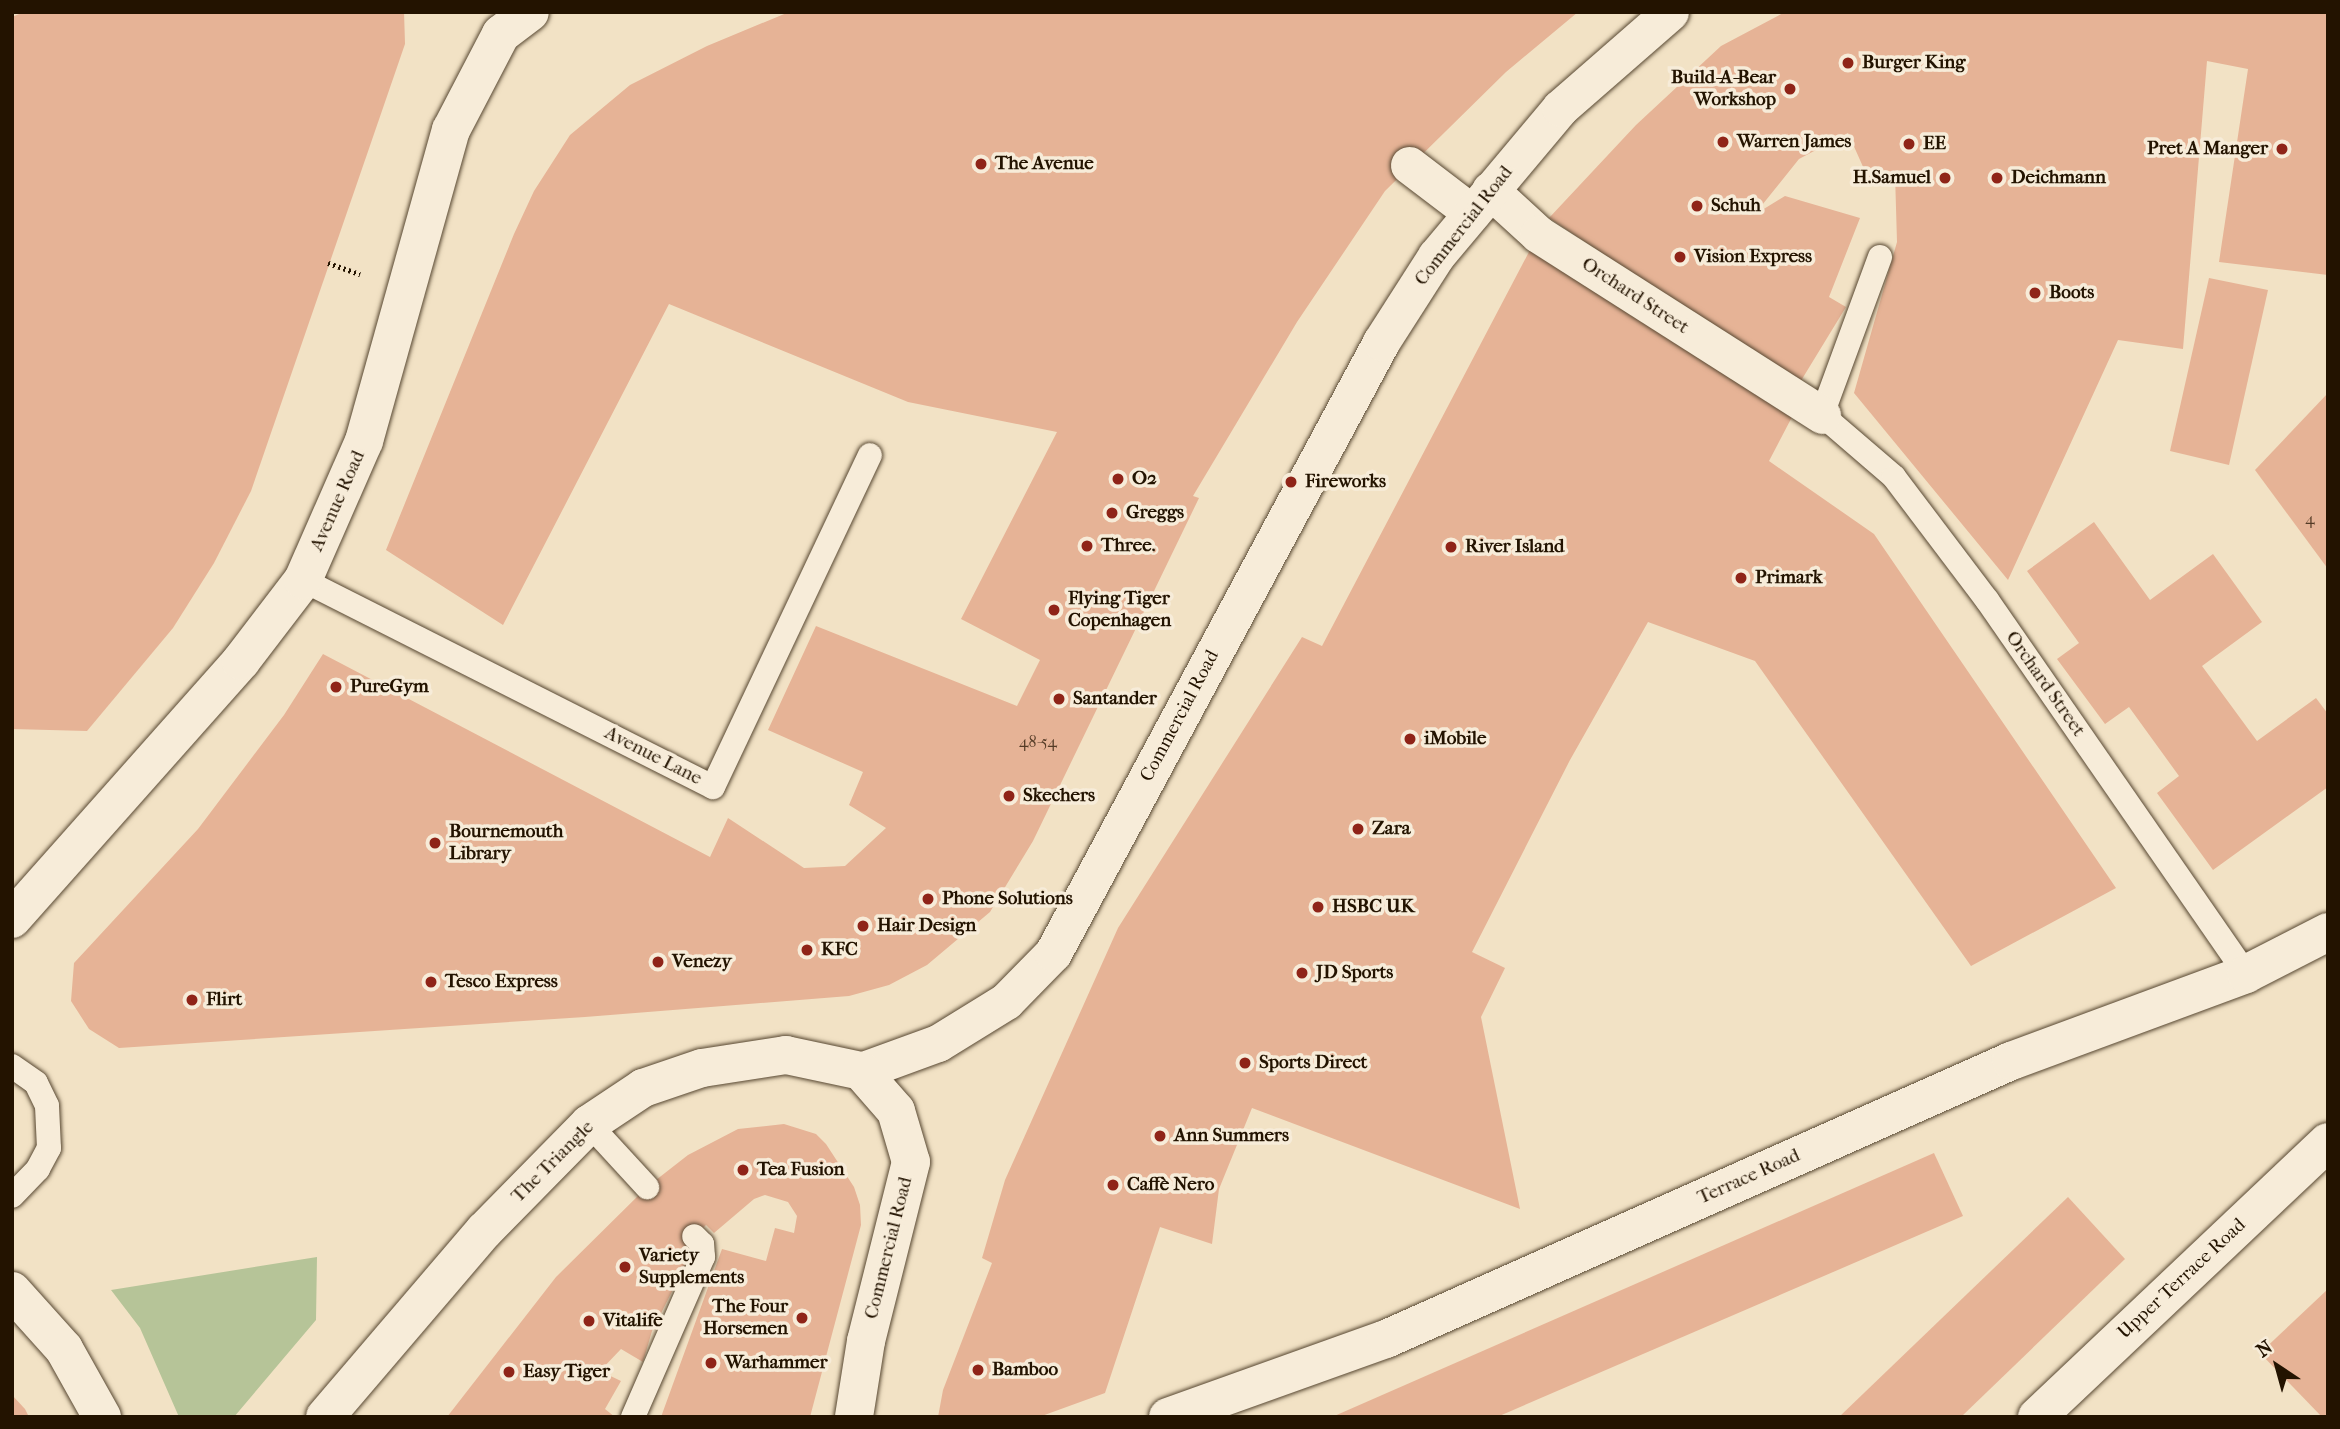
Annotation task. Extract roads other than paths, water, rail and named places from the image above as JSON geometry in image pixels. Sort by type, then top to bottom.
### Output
[{"type":"street","name":"Avenue Road","points":[[12,919],[241,661],[303,580],[364,441],[451,130],[501,34],[530,12]]},
{"type":"street","name":"Commercial Road","points":[[854,1417],[866,1341],[911,1162],[896,1111],[861,1071],[938,1042],[1006,1001],[1053,953],[1381,342],[1436,256],[1560,108],[1670,12]]},
{"type":"street","name":"Orchard Street","points":[[1409,165],[1481,201],[1538,234],[1822,415]]},
{"type":"street","name":"Terrace Road","points":[[1168,1417],[1386,1339],[2011,1061],[2246,974],[2328,932]]},
{"type":"street","name":"The Triangle","points":[[325,1417],[484,1231],[589,1124],[643,1088],[702,1068],[786,1055],[861,1071]]},
{"type":"street","name":"Upper Terrace Road","points":[[2037,1417],[2328,1142]]},
{"type":"street","points":[[12,1291],[64,1349],[102,1417]]},
{"type":"lane","points":[[1822,415],[1880,257]]},
{"type":"lane","name":"Orchard Street","points":[[1822,415],[1894,477],[1987,600],[2246,974]]},
{"type":"lane","name":"Avenue Lane","points":[[303,580],[713,787],[870,455]]},
{"type":"lane","points":[[12,1066],[36,1083],[47,1106],[49,1149],[12,1196]]},
{"type":"lane","points":[[589,1124],[648,1186]]},
{"type":"lane","points":[[632,1417],[703,1257],[702,1244],[694,1236]]},
{"type":"place","name":"Burger King","points":[[1848,63]]},
{"type":"place","name":"Build-A-Bear Workshop","points":[[1790,89]]},
{"type":"place","name":"Warren James","points":[[1723,142]]},
{"type":"place","name":"EE","points":[[1909,144]]},
{"type":"place","name":"Pret A Manger","points":[[2282,149]]},
{"type":"place","name":"The Avenue","points":[[981,164]]},
{"type":"place","name":"H.Samuel","points":[[1945,178]]},
{"type":"place","name":"Deichmann","points":[[1997,178]]},
{"type":"place","name":"Schuh","points":[[1697,206]]},
{"type":"place","name":"Vision Express","points":[[1680,257]]},
{"type":"place","name":"Boots","points":[[2035,293]]},
{"type":"place","name":"O2","points":[[1118,479]]},
{"type":"place","name":"Fireworks","points":[[1291,482]]},
{"type":"place","name":"Greggs","points":[[1112,513]]},
{"type":"place","name":"Three.","points":[[1087,546]]},
{"type":"place","name":"River Island","points":[[1451,547]]},
{"type":"place","name":"Primark","points":[[1741,578]]},
{"type":"place","name":"Flying Tiger Copenhagen","points":[[1054,610]]},
{"type":"place","name":"PureGym","points":[[336,687]]},
{"type":"place","name":"Santander","points":[[1059,699]]},
{"type":"place","name":"iMobile","points":[[1410,739]]},
{"type":"place","name":"Skechers","points":[[1009,796]]},
{"type":"place","name":"Zara","points":[[1358,829]]},
{"type":"place","name":"Bournemouth Library","points":[[435,843]]},
{"type":"place","name":"Phone Solutions","points":[[928,899]]},
{"type":"place","name":"HSBC UK","points":[[1318,907]]},
{"type":"place","name":"Hair Design","points":[[863,926]]},
{"type":"place","name":"KFC","points":[[807,950]]},
{"type":"place","name":"Venezy","points":[[658,962]]},
{"type":"place","name":"JD Sports","points":[[1302,973]]},
{"type":"place","name":"Tesco Express","points":[[431,982]]},
{"type":"place","name":"Flirt","points":[[192,1000]]},
{"type":"place","name":"Sports Direct","points":[[1245,1063]]},
{"type":"place","name":"Ann Summers","points":[[1160,1136]]},
{"type":"place","name":"Tea Fusion","points":[[743,1170]]},
{"type":"place","name":"Caffè Nero","points":[[1113,1185]]},
{"type":"place","name":"Variety Supplements","points":[[625,1267]]},
{"type":"place","name":"The Four Horsemen","points":[[802,1318]]},
{"type":"place","name":"Vitalife","points":[[589,1321]]},
{"type":"place","name":"Warhammer","points":[[711,1363]]},
{"type":"place","name":"Bamboo","points":[[978,1370]]},
{"type":"place","name":"Easy Tiger","points":[[509,1372]]}]
